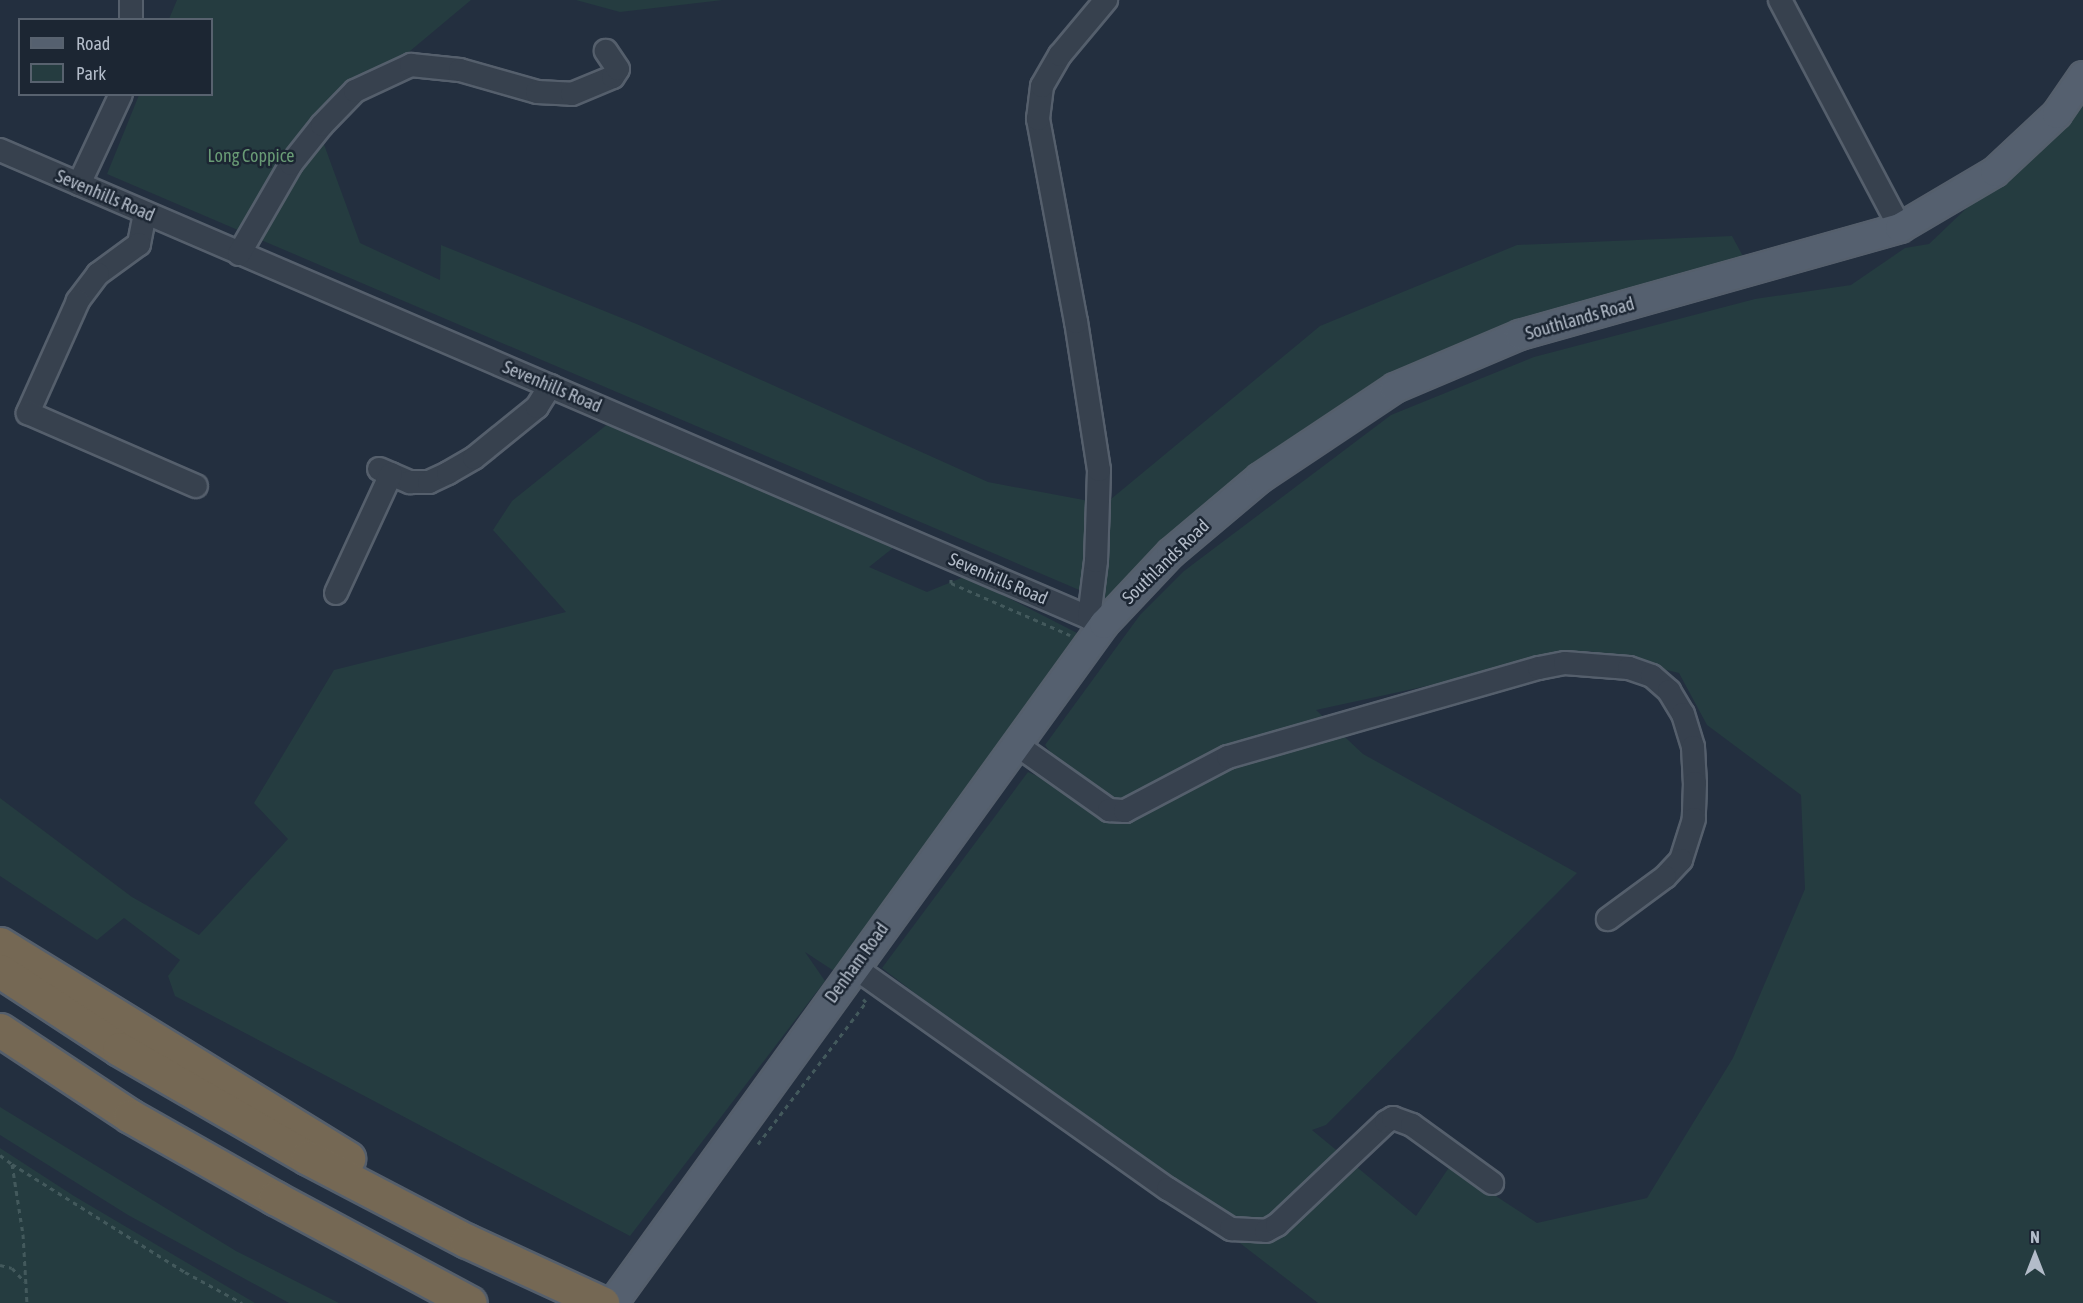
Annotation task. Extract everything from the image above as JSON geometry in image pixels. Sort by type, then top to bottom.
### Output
[{"type":"highway","points":[[0,944],[322,1140],[467,1240]]},
{"type":"highway","points":[[0,956],[119,1049]]},
{"type":"highway","points":[[0,971],[119,1049],[308,1158],[467,1240],[602,1303]]},
{"type":"highway","points":[[0,1029],[130,1116],[275,1198],[470,1303]]},
{"type":"main road","name":"Southlands Road","points":[[1096,621],[1171,553],[1260,478],[1395,388],[1520,335],[1900,228],[1995,172],[2057,114],[2083,76]]},
{"type":"main road","name":"Denham Road","points":[[613,1303],[854,967],[1017,745],[1096,621]]},
{"type":"street","points":[[131,0],[131,18]]},
{"type":"street","points":[[1096,621],[1099,470],[1076,322],[1038,119],[1042,86],[1060,55],[1106,0]]},
{"type":"street","points":[[1780,0],[1900,228]]},
{"type":"street","points":[[239,254],[291,164],[322,125],[355,91],[411,65],[460,70],[537,92],[572,94],[613,77],[618,69],[606,51]]},
{"type":"street","points":[[79,184],[120,96]]},
{"type":"street","name":"Sevenhills Road","points":[[0,150],[1096,621]]},
{"type":"street","points":[[145,213],[140,244],[98,274],[78,301],[28,413],[196,486]]},
{"type":"street","points":[[336,593],[385,472],[410,482],[429,482],[448,473],[474,458],[529,413],[537,406],[550,386]]},
{"type":"street","points":[[1017,745],[1109,810],[1125,811],[1228,758],[1539,668],[1566,663],[1629,668],[1652,676],[1669,691],[1683,714],[1693,747],[1694,819],[1681,860],[1665,877],[1608,919]]},
{"type":"street","points":[[854,967],[1168,1189],[1231,1229],[1266,1230],[1277,1225],[1386,1122],[1393,1118],[1412,1125],[1492,1183]]},
{"type":"path","points":[[0,1155],[185,1272],[242,1303]]},
{"type":"path","points":[[12,1164],[23,1234],[27,1303]]},
{"type":"path","points":[[0,1265],[12,1268],[26,1282]]},
{"type":"green space","name":"Long Coppice","points":[[177,0],[471,0],[318,128],[360,243],[440,280],[441,245],[639,325],[988,482],[1105,504],[1320,326],[1517,245],[1732,236],[1745,260],[1398,373],[1347,401],[1242,482],[1105,601],[107,174],[139,96],[213,96],[213,18],[169,18]]},
{"type":"green space","points":[[576,0],[723,0],[620,12]]},
{"type":"green space","points":[[2083,97],[2083,1303],[1318,1303],[882,968],[1028,772],[1044,779],[1069,778],[1045,745],[1140,615],[1184,571],[1391,415],[1534,357],[1755,299],[1851,285],[1905,248],[1929,244]],"holes":[[[1589,651],[1679,673],[1707,725],[1801,795],[1805,889],[1733,1058],[1647,1198],[1537,1223],[1450,1166],[1416,1216],[1312,1130],[1326,1125],[1577,873],[1363,754],[1316,710]]]},
{"type":"green space","points":[[609,423],[898,544],[869,567],[927,592],[966,576],[1083,636],[834,971],[805,952],[825,981],[630,1236],[175,996],[168,976],[180,960],[124,918],[97,940],[0,876],[0,798],[132,897],[199,935],[288,839],[254,803],[334,670],[566,612],[493,530],[512,501]]},
{"type":"green space","points":[[0,1107],[236,1251],[339,1303],[289,1303],[128,1215],[0,1135]]},
{"type":"green space","points":[[0,1148],[74,1196],[255,1303],[0,1303]]}]
